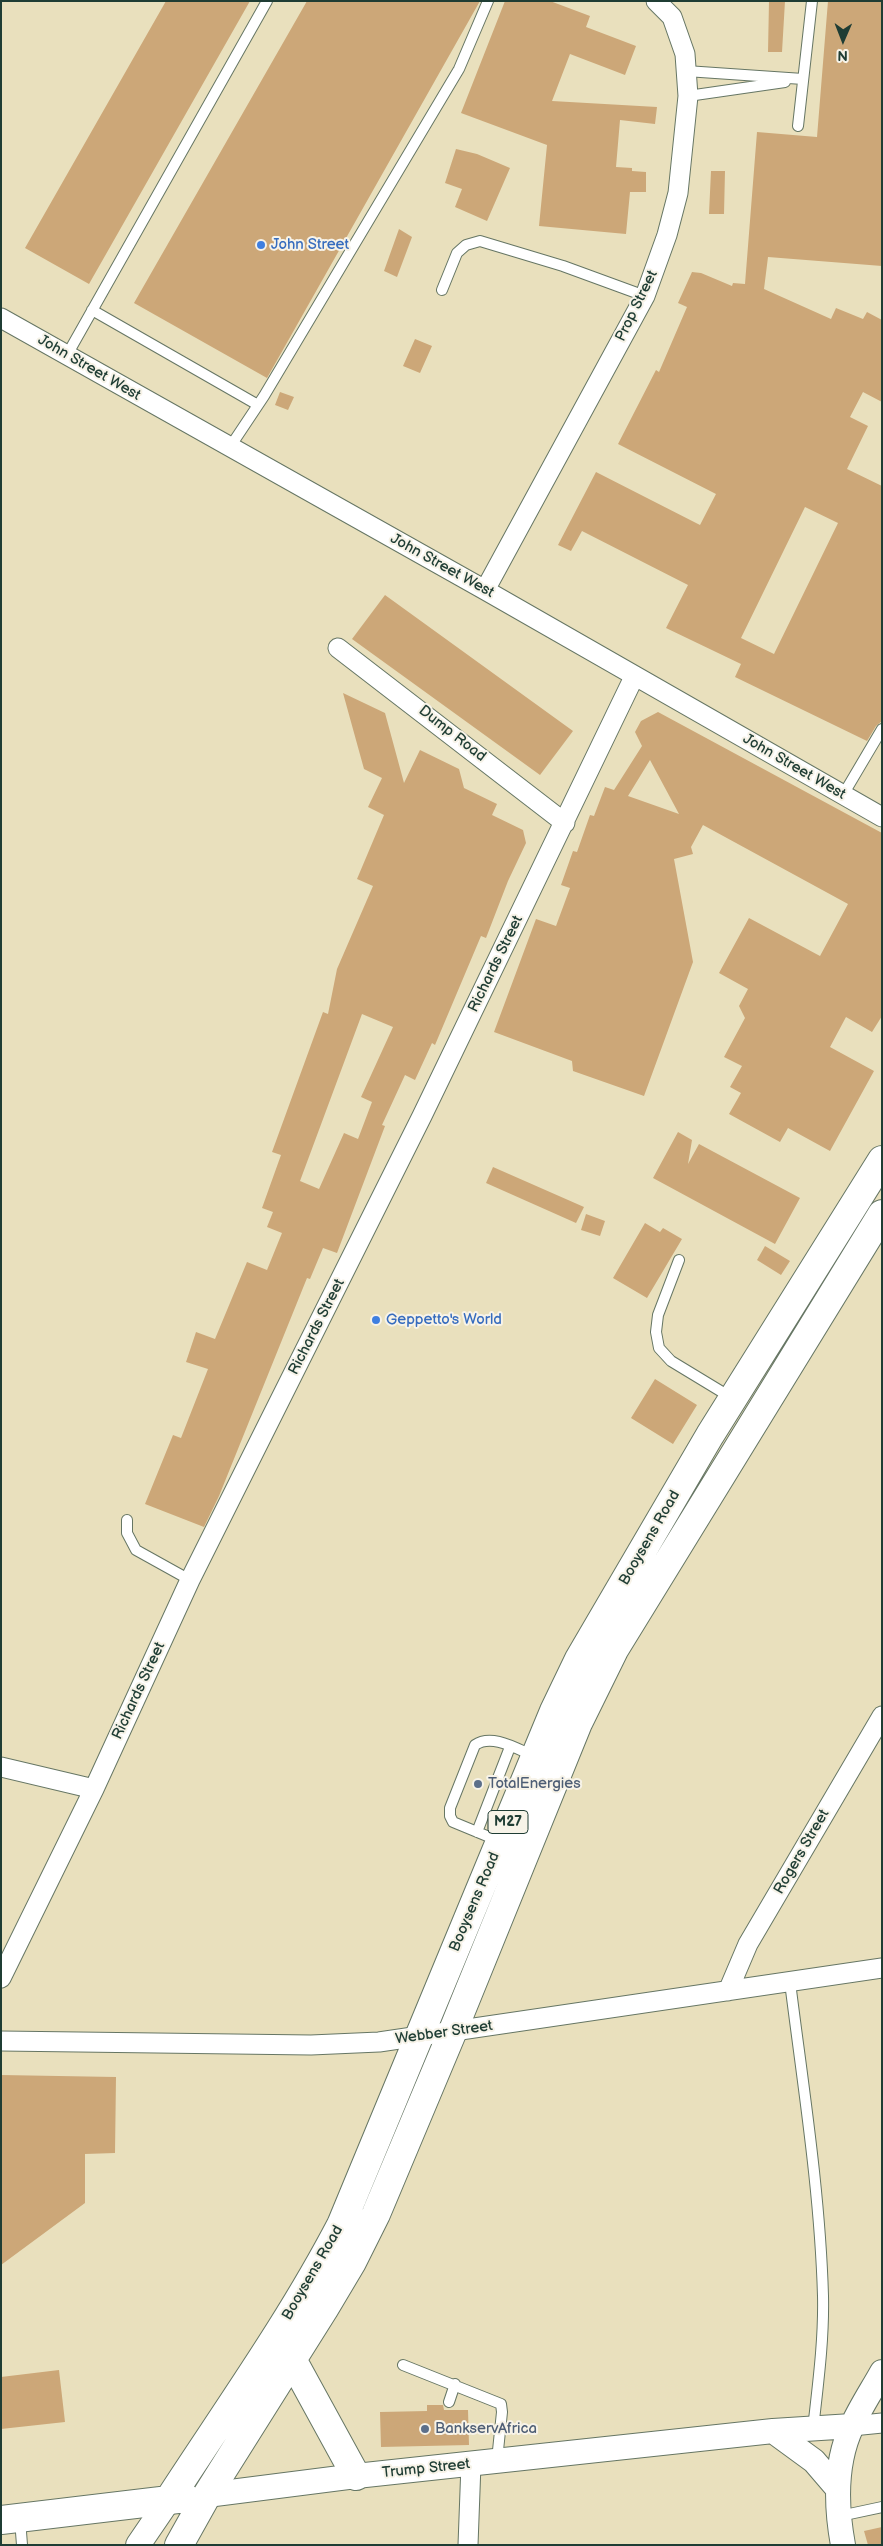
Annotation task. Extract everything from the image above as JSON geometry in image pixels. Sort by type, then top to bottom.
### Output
[{"type":"main road","name":"Booysens Road","points":[[168,2501],[321,2265],[341,2225],[418,2038],[489,1837],[535,1756],[579,1659],[733,1398],[882,1160]]},
{"type":"main road","name":"Booysens Road","points":[[179,2545],[207,2496],[293,2361],[352,2262],[372,2222],[452,2033],[578,1723],[614,1650],[882,1214]]},
{"type":"main road","points":[[293,2361],[356,2476]]},
{"type":"main road","name":"Trump Street","points":[[10,2519],[207,2496]]},
{"type":"street","name":"Prop Street","points":[[485,590],[645,296],[678,194],[688,96],[685,54],[672,17],[656,1]]},
{"type":"street","name":"John Street West","points":[[1,318],[485,590],[634,677],[882,817]]},
{"type":"street","name":"Dump Road","points":[[338,648],[565,823]]},
{"type":"street","name":"Richards Street","points":[[1,1978],[94,1789],[190,1580],[422,1116],[634,677]]},
{"type":"street","name":"Rogers Street","points":[[728,1991],[748,1944],[882,1716]]},
{"type":"street","points":[[1,1767],[94,1789]]},
{"type":"street","name":"Webber Street","points":[[1,2042],[311,2045],[379,2042],[452,2033],[882,1968]]},
{"type":"street","points":[[843,2545],[838,2489],[842,2461],[852,2426],[882,2372]]},
{"type":"street","points":[[852,2426],[882,2423]]},
{"type":"street","name":"Trump Street","points":[[207,2496],[356,2476],[773,2431],[852,2426]]},
{"type":"street","points":[[773,2431],[814,2461],[838,2489]]},
{"type":"street","points":[[468,2545],[471,2464]]},
{"type":"street","name":"Booysens Road","points":[[138,2545],[168,2501]]},
{"type":"lane","points":[[68,355],[266,1]]},
{"type":"lane","points":[[230,447],[258,405],[459,69],[488,1]]},
{"type":"lane","points":[[798,126],[812,1]]},
{"type":"lane","points":[[686,71],[803,79]]},
{"type":"lane","points":[[688,96],[803,79]]},
{"type":"lane","points":[[442,290],[457,254],[466,245],[480,241],[563,266],[645,296]]},
{"type":"lane","points":[[92,310],[258,405]]},
{"type":"lane","points":[[843,795],[882,729]]},
{"type":"lane","points":[[679,1260],[658,1315],[656,1332],[659,1348],[671,1361],[733,1398]]},
{"type":"lane","points":[[127,1520],[127,1533],[136,1550],[190,1580]]},
{"type":"lane","points":[[510,1747],[489,1837],[453,1822],[450,1816],[450,1808],[476,1745],[482,1740],[492,1740],[535,1756]]},
{"type":"lane","points":[[790,1982],[813,2163],[823,2294],[822,2339],[813,2429]]},
{"type":"lane","points":[[403,2365],[455,2384],[501,2404],[502,2412],[497,2462]]},
{"type":"lane","points":[[449,2402],[455,2384]]},
{"type":"lane","points":[[840,2516],[882,2507]]},
{"type":"lane","points":[[10,2519],[22,2545]]},
{"type":"building","points":[[166,1],[250,1],[89,284],[25,248]]},
{"type":"building","points":[[307,1],[480,1],[267,378],[134,303]]},
{"type":"building","points":[[505,1],[550,1],[590,16],[586,27],[636,46],[625,75],[570,54],[552,101],[657,107],[655,124],[620,120],[616,167],[632,168],[632,171],[646,172],[646,192],[630,192],[626,234],[539,226],[547,145],[461,113]]},
{"type":"building","points":[[769,1],[785,1],[782,52],[768,52]]},
{"type":"building","points":[[828,1],[882,1],[882,266],[768,257],[764,289],[831,319],[836,308],[863,319],[867,312],[882,320],[882,402],[863,392],[850,417],[868,426],[847,469],[882,486],[882,721],[876,726],[867,741],[735,677],[741,664],[666,628],[688,585],[582,531],[571,551],[558,545],[596,472],[700,525],[716,494],[618,444],[656,370],[659,372],[687,307],[678,303],[692,272],[701,273],[732,286],[733,283],[745,284],[757,132],[817,137]],"holes":[[[805,507],[838,523],[774,654],[741,638]]]},
{"type":"building","points":[[456,149],[477,154],[510,168],[487,221],[455,207],[462,189],[445,183]]},
{"type":"building","points":[[711,171],[725,171],[724,214],[709,214]]},
{"type":"building","points":[[399,229],[412,237],[397,277],[384,271]]},
{"type":"building","points":[[415,339],[432,346],[420,373],[403,366]]},
{"type":"building","points":[[280,392],[294,397],[288,410],[275,405]]},
{"type":"building","points":[[385,595],[573,731],[540,775],[352,639]]},
{"type":"building","points":[[343,693],[385,713],[404,783],[420,750],[459,769],[464,788],[497,804],[492,815],[523,830],[526,843],[508,881],[486,938],[481,936],[435,1045],[432,1043],[415,1080],[405,1075],[382,1125],[385,1126],[337,1253],[323,1248],[310,1279],[307,1278],[219,1496],[204,1527],[145,1504],[173,1435],[181,1438],[208,1369],[186,1362],[196,1332],[215,1339],[247,1262],[267,1270],[282,1233],[267,1227],[273,1212],[262,1208],[281,1155],[272,1152],[323,1012],[328,1014],[337,969],[373,886],[357,879],[384,815],[368,807],[382,778],[364,769]],"holes":[[[362,1014],[393,1027],[361,1097],[372,1102],[358,1139],[344,1133],[319,1189],[300,1181]]]},
{"type":"building","points":[[658,712],[882,833],[882,1016],[872,1032],[846,1017],[830,1047],[874,1071],[830,1151],[788,1128],[780,1142],[729,1114],[741,1093],[730,1087],[742,1066],[724,1057],[745,1018],[739,1006],[748,989],[719,973],[749,918],[820,956],[848,904],[703,825],[691,847],[693,854],[674,859],[693,962],[644,1096],[573,1071],[572,1061],[494,1032],[536,919],[556,926],[570,888],[561,885],[573,851],[577,852],[590,815],[594,816],[605,787],[614,790],[642,746],[635,732],[641,721]],"holes":[[[650,760],[679,814],[628,796]]]},
{"type":"building","points":[[678,1132],[692,1140],[688,1164],[699,1144],[800,1198],[775,1244],[653,1178]]},
{"type":"building","points":[[493,1167],[584,1207],[576,1223],[486,1183]]},
{"type":"building","points":[[586,1214],[605,1221],[600,1236],[581,1230]]},
{"type":"building","points":[[645,1223],[660,1232],[663,1228],[682,1239],[647,1298],[613,1278]]},
{"type":"building","points":[[765,1246],[790,1261],[781,1275],[757,1260]]},
{"type":"building","points":[[655,1379],[697,1405],[673,1444],[631,1418]]},
{"type":"building","points":[[1,2075],[116,2077],[115,2153],[85,2154],[85,2203],[1,2265]]},
{"type":"building","points":[[59,2370],[65,2422],[1,2429],[1,2377]]},
{"type":"building","name":"BankservAfrica","points":[[427,2405],[443,2405],[444,2410],[468,2410],[469,2445],[381,2447],[380,2412],[427,2411]]},
{"type":"building","points":[[882,2527],[882,2545],[868,2545],[864,2531]]},
{"type":"place","name":"John Street","points":[[261,245]]},
{"type":"place","name":"Geppetto's World","points":[[376,1320]]},
{"type":"place","name":"TotalEnergies","points":[[478,1784]]},
{"type":"place","name":"BankservAfrica","points":[[425,2429]]}]
